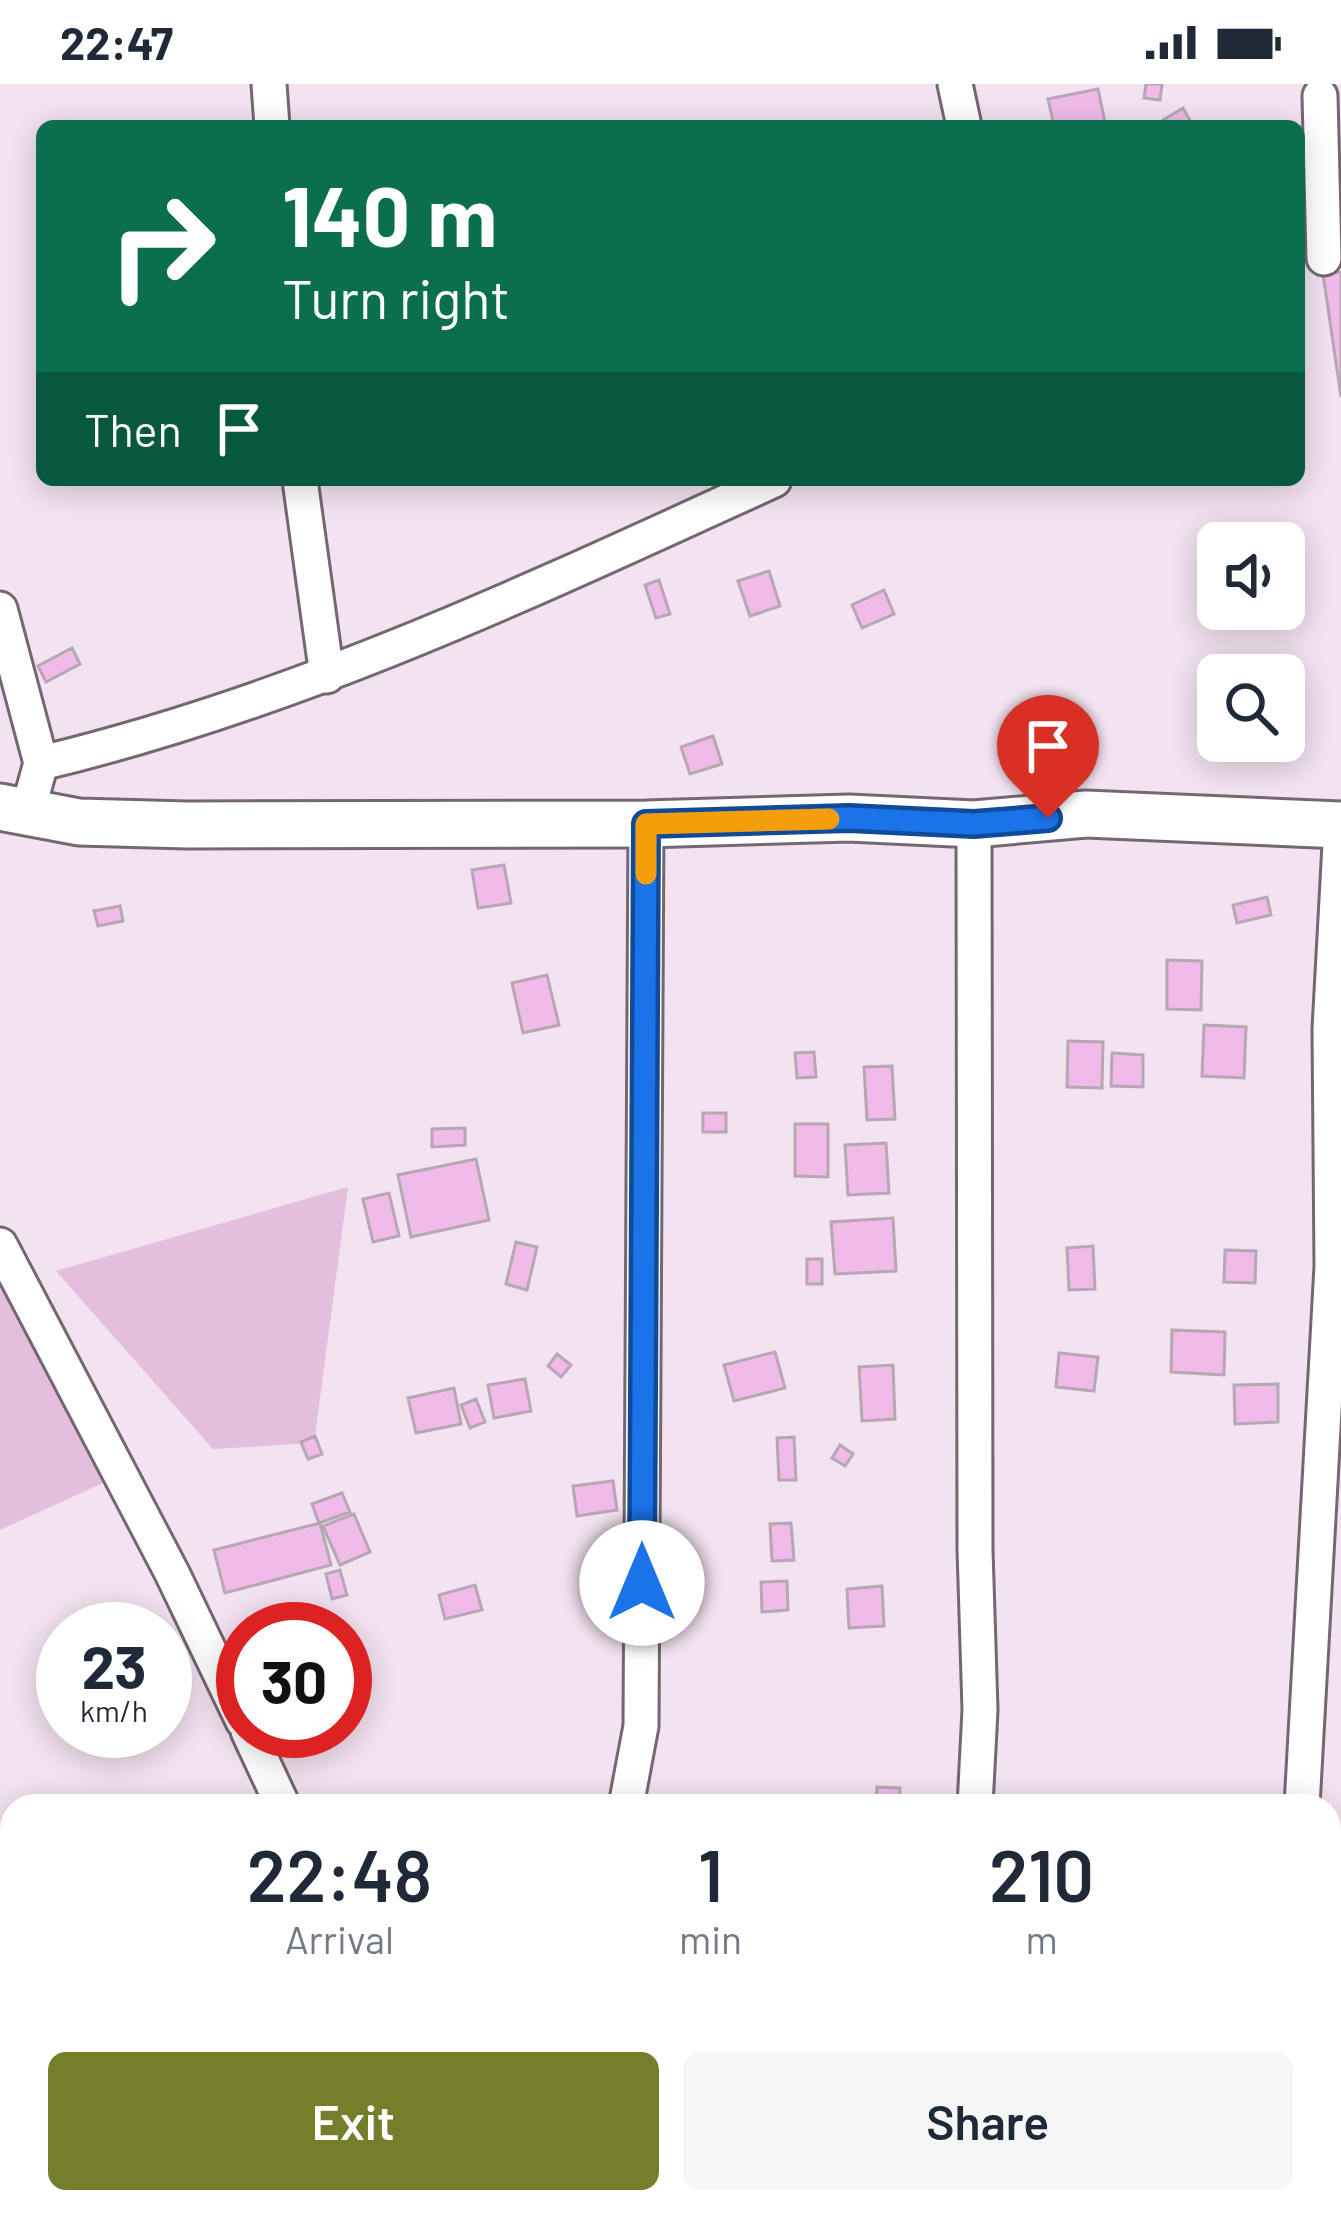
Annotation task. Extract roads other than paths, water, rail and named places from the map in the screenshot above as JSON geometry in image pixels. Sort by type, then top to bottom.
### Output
[{"type":"street","points":[[269,84],[272,120]]},
{"type":"street","points":[[955,84],[963,120]]},
{"type":"street","points":[[1320,95],[1321,259]]},
{"type":"street","points":[[301,486],[327,676]]},
{"type":"street","points":[[760,486],[327,676],[149,737],[41,763],[14,808],[80,822],[187,825],[646,824],[849,818],[974,824],[1086,814],[1341,826],[1330,1029],[1332,1266],[1303,1794]]},
{"type":"street","points":[[0,609],[41,763]]},
{"type":"street","points":[[628,1794],[641,1726],[646,824]]},
{"type":"street","points":[[974,824],[975,1550],[980,1710],[976,1794]]},
{"type":"street","points":[[0,1245],[216,1665]]},
{"type":"street","points":[[261,1758],[277,1794]]}]
